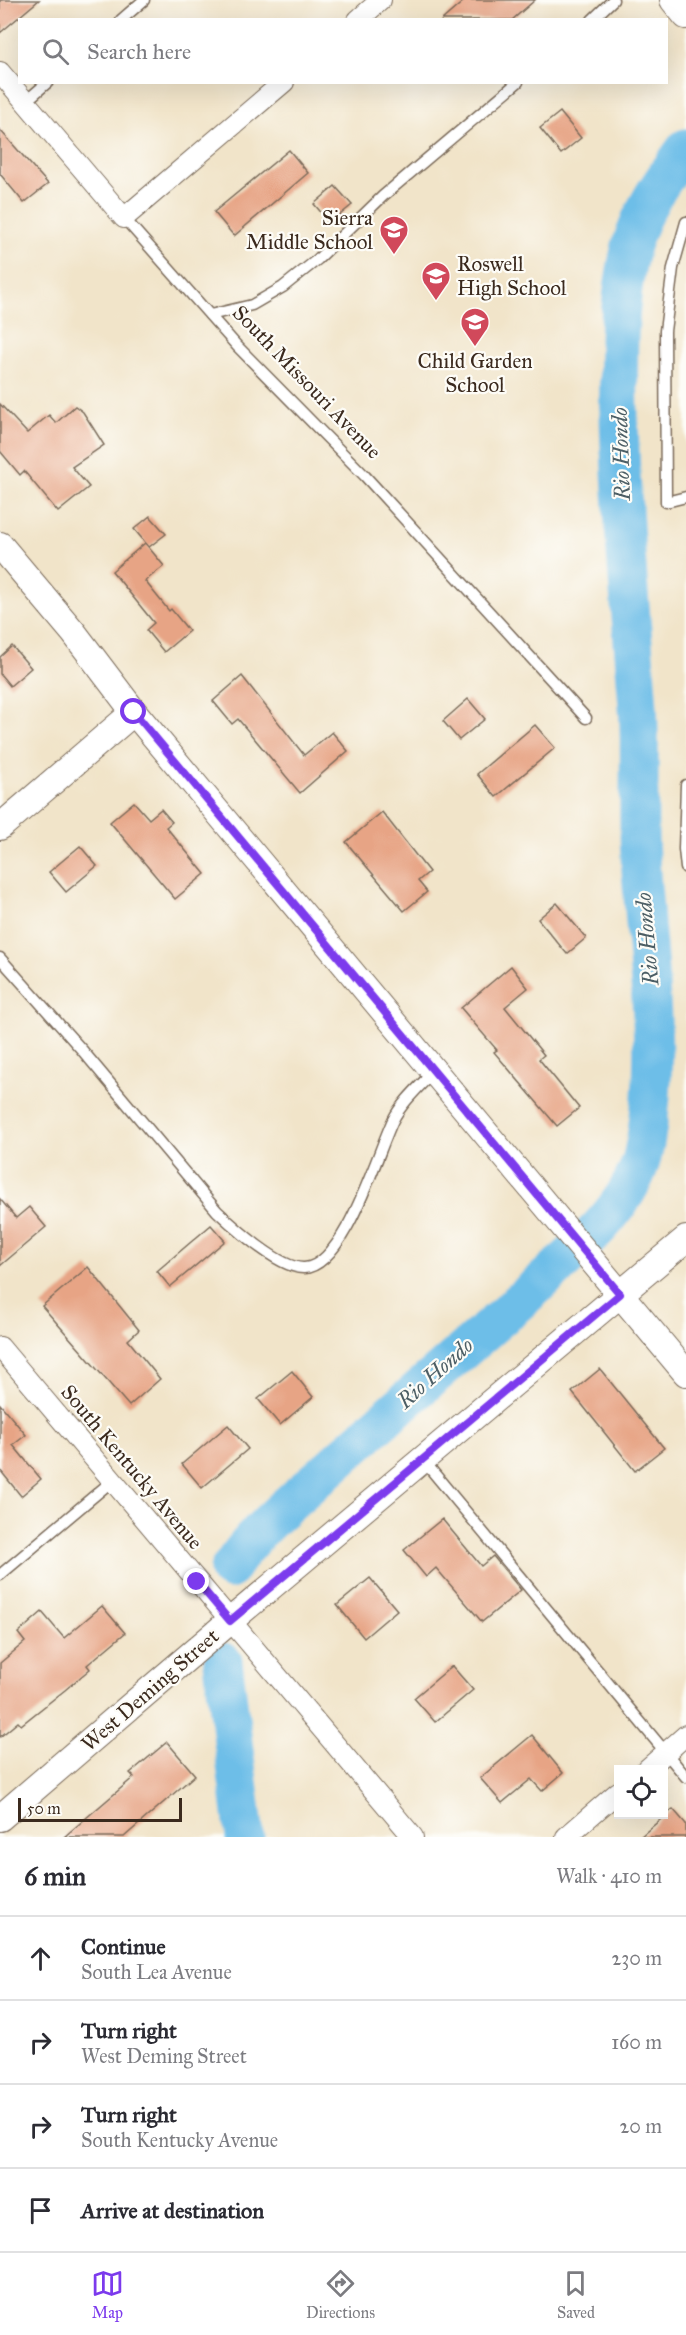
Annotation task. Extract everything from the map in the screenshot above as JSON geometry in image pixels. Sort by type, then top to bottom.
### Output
[{"type":"street","points":[[360,18],[381,0]]},
{"type":"street","points":[[673,0],[686,16]]},
{"type":"street","name":"South Missouri Avenue","points":[[0,72],[124,218]]},
{"type":"street","points":[[124,218],[282,84]]},
{"type":"street","points":[[0,545],[74,633],[134,712],[686,1372]]},
{"type":"street","points":[[0,827],[134,712]]},
{"type":"street","name":"West Deming Street","points":[[0,1818],[230,1621],[686,1239]]},
{"type":"street","name":"South Kentucky Avenue","points":[[0,1347],[413,1837]]},
{"type":"street","points":[[652,1765],[686,1735]]},
{"type":"street","points":[[566,1837],[614,1795]]},
{"type":"lane","points":[[124,18],[144,0]]},
{"type":"lane","points":[[594,18],[613,0]]},
{"type":"lane","points":[[25,102],[46,84]]},
{"type":"lane","points":[[210,315],[252,305],[283,287],[318,259],[383,196],[516,84]]},
{"type":"lane","name":"South Missouri Avenue","points":[[124,218],[260,372],[365,476],[586,718]]},
{"type":"lane","points":[[686,222],[673,268],[665,331],[666,502],[686,497]]},
{"type":"lane","points":[[686,785],[684,849],[686,867]]},
{"type":"lane","points":[[0,958],[82,1050],[217,1211],[262,1249],[290,1266],[313,1267],[325,1260],[357,1209],[393,1119],[434,1071]]},
{"type":"lane","points":[[423,1460],[686,1777]]},
{"type":"lane","points":[[0,1575],[112,1481]]},
{"type":"building","points":[[0,0],[39,0],[0,33]]},
{"type":"building","points":[[465,0],[535,0],[514,18],[444,18]]},
{"type":"building","points":[[560,112],[581,138],[561,154],[540,128]]},
{"type":"building","points":[[0,130],[48,184],[24,203],[0,174]]},
{"type":"building","points":[[289,150],[308,173],[234,236],[214,212]]},
{"type":"building","points":[[335,186],[352,205],[330,223],[314,204]]},
{"type":"building","points":[[0,404],[27,433],[49,415],[56,423],[75,406],[83,412],[104,445],[72,467],[89,487],[58,512],[24,471],[20,475],[0,451]]},
{"type":"building","points":[[150,516],[166,534],[149,547],[134,529]]},
{"type":"building","points":[[145,543],[164,566],[145,581],[169,611],[171,609],[189,631],[164,652],[146,630],[154,623],[112,571]]},
{"type":"building","points":[[12,646],[31,668],[10,686],[0,674],[0,657]]},
{"type":"building","points":[[242,676],[304,755],[332,732],[348,751],[300,793],[238,719],[232,724],[213,701]]},
{"type":"building","points":[[468,699],[485,719],[459,740],[443,721]]},
{"type":"building","points":[[535,725],[555,748],[496,797],[477,774]]},
{"type":"building","points":[[134,802],[149,819],[161,809],[172,822],[166,827],[205,874],[175,899],[110,822]]},
{"type":"building","points":[[382,812],[429,872],[418,881],[427,892],[404,911],[346,842]]},
{"type":"building","points":[[80,846],[97,866],[66,892],[49,872]]},
{"type":"building","points":[[557,903],[586,938],[567,954],[538,919]]},
{"type":"building","points":[[511,966],[528,988],[505,1007],[544,1055],[539,1059],[579,1108],[557,1126],[494,1052],[497,1050],[461,1008]]},
{"type":"building","points":[[0,1199],[16,1218],[29,1207],[46,1227],[0,1266]]},
{"type":"building","points":[[211,1225],[225,1241],[170,1287],[157,1271]]},
{"type":"building","points":[[88,1267],[139,1330],[128,1340],[160,1379],[129,1406],[42,1306]]},
{"type":"building","points":[[600,1369],[664,1448],[635,1471],[572,1392]]},
{"type":"building","points":[[292,1371],[313,1397],[280,1425],[258,1399]]},
{"type":"building","points":[[0,1404],[26,1435],[13,1445],[41,1479],[21,1496],[0,1470]]},
{"type":"building","points":[[228,1425],[248,1449],[202,1488],[182,1464]]},
{"type":"building","points":[[442,1519],[481,1566],[493,1556],[521,1590],[482,1622],[436,1568],[426,1577],[404,1550]]},
{"type":"building","points":[[370,1578],[397,1610],[364,1638],[337,1605]]},
{"type":"building","points":[[102,1606],[125,1633],[87,1665],[90,1669],[65,1690],[21,1725],[18,1722],[0,1737],[0,1663],[25,1642],[18,1633],[42,1612],[64,1638]]},
{"type":"building","points":[[452,1666],[473,1690],[435,1722],[414,1698]]},
{"type":"building","points":[[532,1735],[563,1773],[542,1791],[531,1779],[502,1803],[480,1778]]},
{"type":"building","points":[[167,1742],[195,1775],[124,1837],[64,1837],[134,1777],[130,1773]]},
{"type":"building","points":[[673,1809],[686,1824],[686,1837],[640,1837],[661,1819],[668,1819],[668,1813]]},
{"type":"waterway","name":"Rio Hondo","points":[[229,1570],[249,1542],[273,1518],[584,1243],[612,1213],[623,1197],[641,1161],[651,1097],[652,1026],[640,849],[639,722],[620,452],[619,330],[626,267],[635,232],[654,194],[686,148]]},
{"type":"waterway","name":"Rio Hondo","points":[[223,1662],[245,1837]]},
{"type":"place","name":"Sierra Middle School","points":[[394,256]]},
{"type":"place","name":"Roswell High School","points":[[436,302]]},
{"type":"place","name":"Child Garden School","points":[[475,348]]},
{"type":"route","points":[[134,712],[620,1294],[230,1621],[197,1582]]}]
